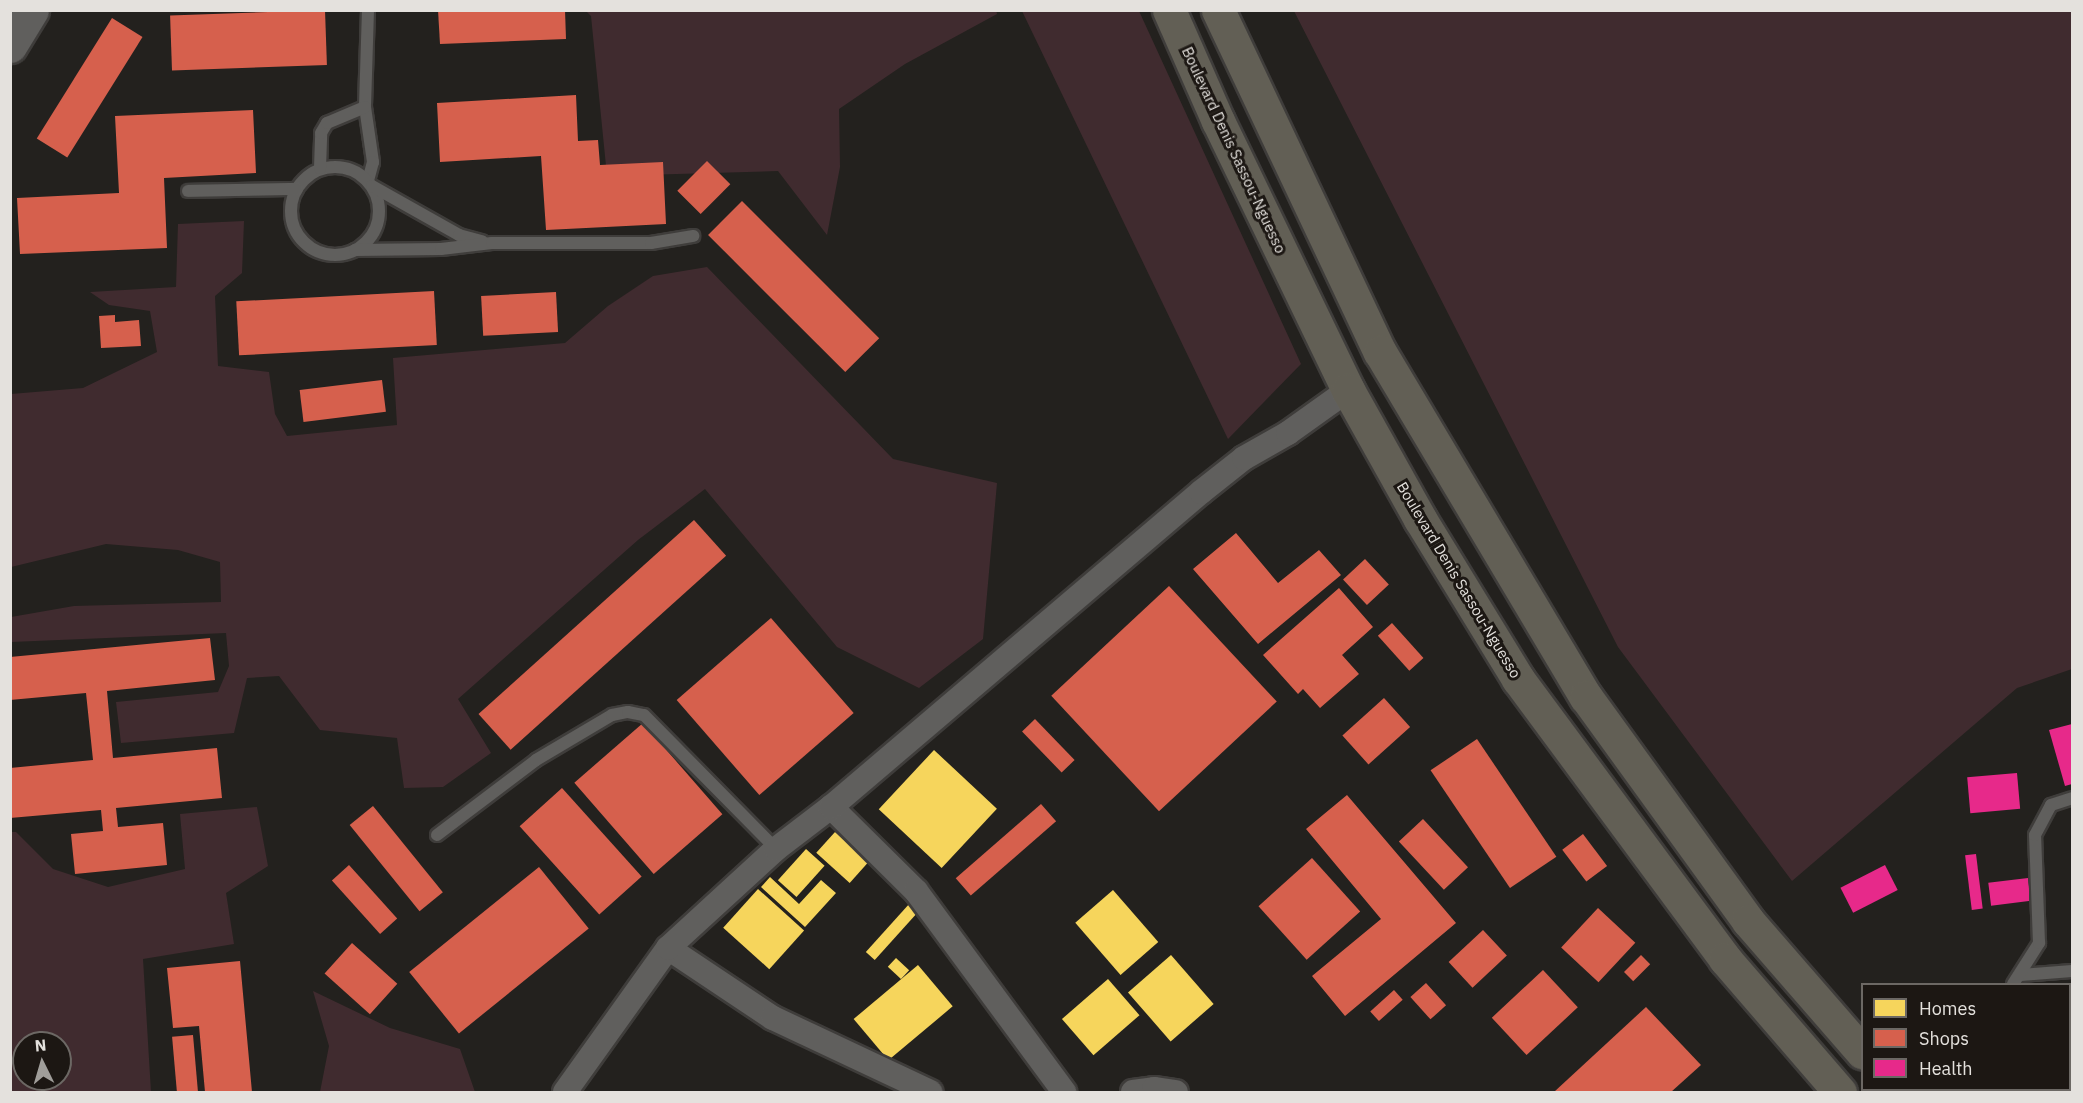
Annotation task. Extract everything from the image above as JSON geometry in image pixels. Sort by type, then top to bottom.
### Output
[{"type":"main road","name":"Boulevard Denis Sassou-Nguesso","points":[[1169,10],[1218,121],[1348,390],[1420,519],[1518,679],[1725,959],[1840,1092]]},
{"type":"main road","points":[[1218,10],[1380,352],[1580,687],[1748,921],[1861,1050]]},
{"type":"street","points":[[10,46],[32,10]]},
{"type":"street","points":[[565,1092],[668,948],[776,849],[831,807],[1201,492],[1244,458],[1288,434],[1348,390]]},
{"type":"street","points":[[831,807],[916,891],[1064,1092]]},
{"type":"street","points":[[668,948],[773,1018],[930,1092]]},
{"type":"street","points":[[1133,1092],[1155,1089],[1176,1092]]},
{"type":"lane","points":[[355,250],[369,239],[378,222],[379,203],[370,184],[372,162],[365,107],[368,10]]},
{"type":"lane","points":[[320,168],[321,133],[327,123],[365,107]]},
{"type":"lane","points":[[492,243],[459,235],[339,167],[320,168],[297,189],[292,220],[309,246],[340,255],[355,250],[441,249],[492,243],[640,244],[693,236]]},
{"type":"lane","points":[[188,191],[297,189]]},
{"type":"lane","points":[[437,835],[536,760],[612,715],[628,712],[644,715],[776,849]]},
{"type":"lane","points":[[2017,980],[2039,943],[2035,835],[2051,805],[2073,798]]},
{"type":"lane","points":[[2017,980],[2073,971]]},
{"type":"shaded area","points":[[996,10],[997,14],[905,64],[839,109],[840,167],[827,235],[778,171],[607,176],[591,16],[586,11]]},
{"type":"shaded area","points":[[1022,11],[1139,11],[1301,364],[1228,439]]},
{"type":"shaded area","points":[[1294,11],[2072,11],[2072,669],[2017,688],[1792,881],[1618,647]]},
{"type":"shaded area","points":[[244,221],[242,273],[215,296],[218,366],[269,372],[275,414],[287,436],[397,425],[393,358],[565,343],[608,306],[653,276],[707,267],[893,459],[997,483],[983,639],[919,688],[837,647],[705,489],[638,540],[458,699],[491,753],[443,787],[404,788],[397,738],[320,730],[279,676],[247,678],[234,733],[121,743],[116,702],[218,692],[229,666],[226,633],[11,642],[11,617],[74,606],[221,602],[220,562],[178,550],[106,544],[11,567],[11,394],[83,388],[157,352],[150,311],[109,305],[90,292],[176,287],[178,224]]},
{"type":"shaded area","points":[[257,807],[268,866],[226,893],[234,944],[143,959],[151,1092],[11,1092],[11,832],[16,832],[53,869],[108,887],[185,869],[180,814]]},
{"type":"shaded area","points":[[313,991],[390,1028],[460,1049],[475,1092],[320,1092],[329,1046]]},
{"type":"building: Homes","points":[[934,750],[997,809],[942,868],[879,809]]},
{"type":"building: Homes","points":[[835,832],[868,862],[850,883],[816,853]]},
{"type":"building: Homes","points":[[806,849],[825,866],[796,897],[778,880]]},
{"type":"building: Homes","points":[[770,877],[799,904],[821,880],[836,893],[805,927],[761,887]]},
{"type":"building: Homes","points":[[758,889],[804,930],[769,969],[723,928]]},
{"type":"building: Homes","points":[[1113,890],[1158,942],[1121,975],[1075,923]]},
{"type":"building: Homes","points":[[910,903],[919,911],[875,960],[866,952]]},
{"type":"building: Homes","points":[[1171,955],[1214,1004],[1171,1041],[1128,992]]},
{"type":"building: Homes","points":[[896,958],[909,970],[901,979],[888,967]]},
{"type":"building: Homes","points":[[918,965],[953,1006],[888,1060],[854,1019]]},
{"type":"building: Homes","points":[[1108,979],[1139,1015],[1093,1055],[1062,1019]]},
{"type":"building: Shops","points":[[325,10],[327,65],[172,70],[170,15]]},
{"type":"building: Shops","points":[[438,10],[565,10],[566,39],[440,44]]},
{"type":"building: Shops","points":[[112,18],[143,37],[67,157],[37,138]]},
{"type":"building: Shops","points":[[576,95],[578,141],[598,140],[600,165],[663,162],[666,224],[546,230],[541,156],[440,162],[437,103]]},
{"type":"building: Shops","points":[[253,110],[256,173],[164,178],[167,248],[20,254],[17,198],[119,193],[115,116]]},
{"type":"building: Shops","points":[[707,161],[730,184],[701,214],[677,191]]},
{"type":"building: Shops","points":[[742,201],[879,338],[845,372],[708,235]]},
{"type":"building: Shops","points":[[434,291],[437,345],[239,355],[236,301]]},
{"type":"building: Shops","points":[[556,292],[558,332],[483,336],[481,296]]},
{"type":"building: Shops","points":[[115,315],[115,322],[139,320],[141,346],[101,348],[99,316]]},
{"type":"building: Shops","points":[[382,380],[386,412],[304,422],[300,390]]},
{"type":"building: Shops","points":[[694,520],[726,556],[511,750],[478,714]]},
{"type":"building: Shops","points":[[1236,533],[1278,583],[1319,550],[1341,575],[1258,644],[1193,569]]},
{"type":"building: Shops","points":[[1365,559],[1389,585],[1367,605],[1343,579]]},
{"type":"building: Shops","points":[[1169,586],[1277,702],[1159,811],[1051,696]]},
{"type":"building: Shops","points":[[1339,588],[1373,627],[1342,655],[1359,674],[1320,708],[1303,689],[1298,694],[1263,655]]},
{"type":"building: Shops","points":[[771,618],[854,713],[759,795],[677,700]]},
{"type":"building: Shops","points":[[1392,623],[1423,658],[1409,671],[1378,636]]},
{"type":"building: Shops","points":[[210,638],[215,680],[107,691],[113,758],[217,748],[222,798],[116,808],[118,827],[163,823],[167,865],[75,874],[71,834],[103,831],[101,810],[10,818],[10,768],[93,760],[86,693],[10,700],[10,657]]},
{"type":"building: Shops","points":[[1384,698],[1410,727],[1368,764],[1342,735]]},
{"type":"building: Shops","points":[[1035,719],[1075,760],[1062,773],[1022,732]]},
{"type":"building: Shops","points":[[643,723],[722,814],[654,874],[574,783]]},
{"type":"building: Shops","points":[[1477,739],[1556,857],[1510,888],[1431,770]]},
{"type":"building: Shops","points":[[562,788],[642,876],[599,915],[520,826]]},
{"type":"building: Shops","points":[[1347,795],[1456,923],[1345,1016],[1312,976],[1381,919],[1306,829]]},
{"type":"building: Shops","points":[[1041,804],[1056,821],[971,895],[956,878]]},
{"type":"building: Shops","points":[[373,806],[443,892],[420,911],[350,825]]},
{"type":"building: Shops","points":[[1423,819],[1468,867],[1444,890],[1399,842]]},
{"type":"building: Shops","points":[[1583,834],[1607,866],[1586,882],[1562,850]]},
{"type":"building: Shops","points":[[1312,858],[1360,912],[1307,960],[1258,906]]},
{"type":"building: Shops","points":[[349,865],[397,919],[380,934],[332,880]]},
{"type":"building: Shops","points":[[539,867],[589,928],[459,1033],[409,972]]},
{"type":"building: Shops","points":[[1598,908],[1635,943],[1598,982],[1561,947]]},
{"type":"building: Shops","points":[[1483,930],[1507,956],[1472,988],[1449,962]]},
{"type":"building: Shops","points":[[352,943],[397,984],[370,1014],[325,973]]},
{"type":"building: Shops","points":[[1641,955],[1650,964],[1633,981],[1624,972]]},
{"type":"building: Shops","points":[[240,961],[252,1092],[205,1092],[199,1026],[173,1028],[167,968]]},
{"type":"building: Shops","points":[[1543,970],[1578,1007],[1527,1055],[1492,1018]]},
{"type":"building: Shops","points":[[1426,983],[1446,1005],[1430,1019],[1410,997]]},
{"type":"building: Shops","points":[[1394,990],[1403,1000],[1379,1021],[1370,1011]]},
{"type":"building: Shops","points":[[1646,1007],[1701,1065],[1671,1092],[1554,1092]]},
{"type":"building: Shops","points":[[193,1035],[198,1092],[177,1092],[172,1037]]},
{"type":"building: Health","points":[[2072,724],[2072,784],[2065,786],[2049,730]]},
{"type":"building: Health","points":[[2017,773],[2020,809],[1970,813],[1967,777]]},
{"type":"building: Health","points":[[1976,854],[1983,909],[1972,910],[1965,855]]},
{"type":"building: Health","points":[[1885,865],[1898,890],[1853,913],[1840,888]]},
{"type":"building: Health","points":[[2028,878],[2031,901],[1991,906],[1988,883]]},
{"type":"building: Health","points":[[2072,1056],[2072,1087],[2071,1087]]}]
